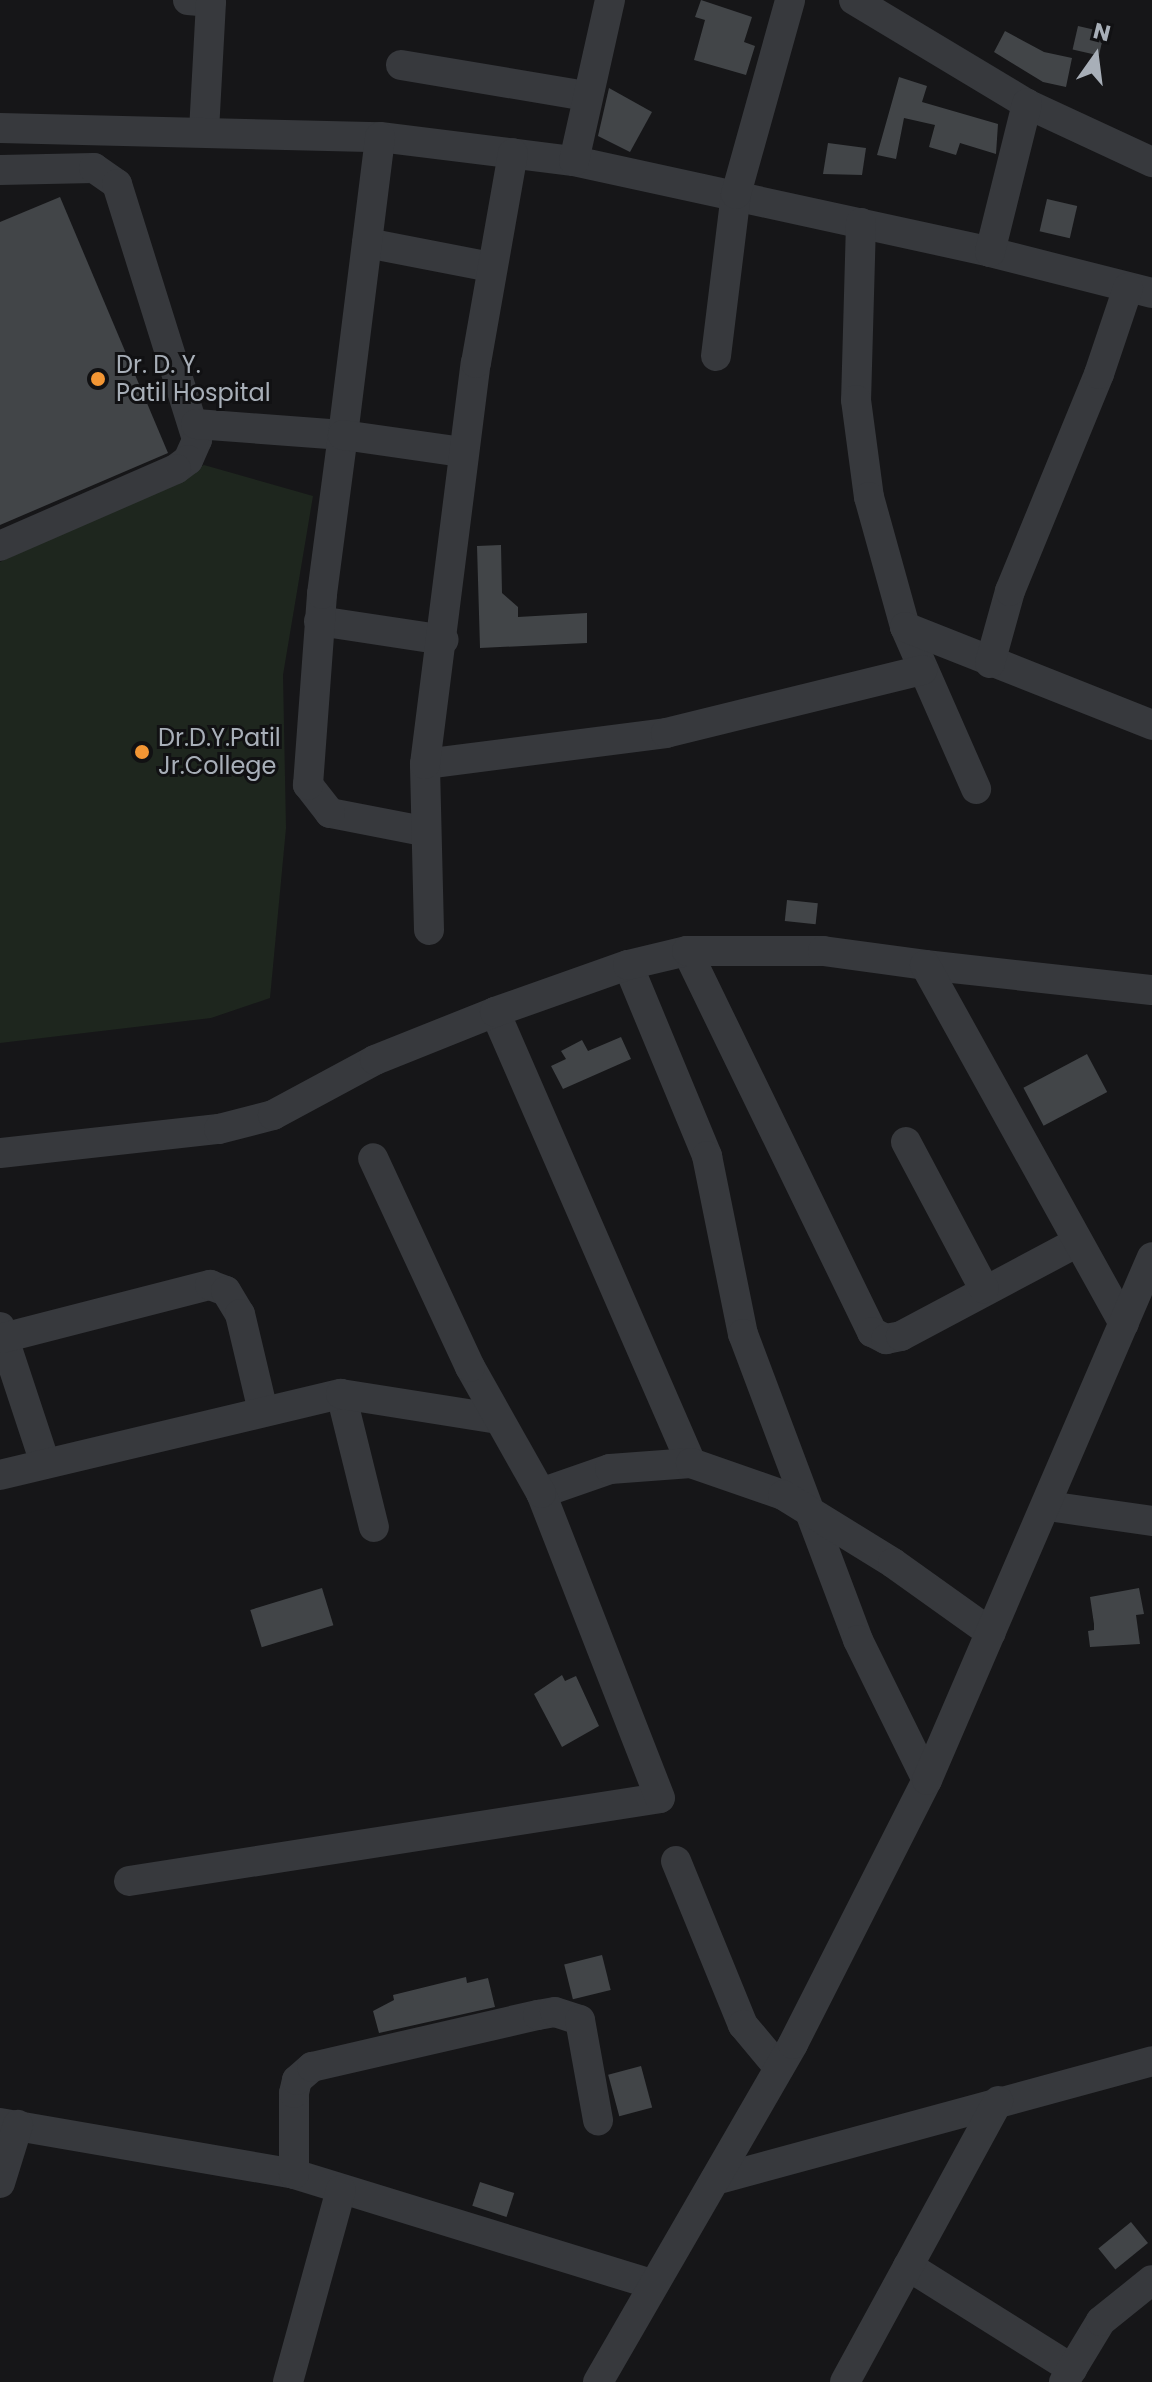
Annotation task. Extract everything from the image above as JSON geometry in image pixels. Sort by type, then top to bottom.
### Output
[{"type":"street","points":[[574,161],[610,0]]},
{"type":"street","points":[[716,356],[736,194],[790,0]]},
{"type":"street","points":[[854,0],[1027,104],[1150,153]]},
{"type":"street","points":[[203,1],[204,132]]},
{"type":"street","points":[[401,65],[587,96]]},
{"type":"street","points":[[990,252],[1027,104]]},
{"type":"street","points":[[0,128],[380,137],[574,161],[990,252],[1140,291],[1099,374],[1010,591],[990,663]]},
{"type":"street","points":[[380,137],[319,621],[306,761],[315,800],[348,818],[423,831]]},
{"type":"street","points":[[429,930],[423,831],[425,764],[444,640],[463,452],[491,267],[513,153]]},
{"type":"street","points":[[0,170],[94,168],[117,184],[196,424],[194,451],[176,469],[0,546]]},
{"type":"street","points":[[861,223],[856,400],[869,497],[905,627],[976,789]]},
{"type":"street","points":[[367,243],[491,267]]},
{"type":"street","points":[[196,424],[343,435],[463,452]]},
{"type":"street","points":[[319,621],[444,640]]},
{"type":"street","points":[[905,627],[990,663],[1151,721]]},
{"type":"street","points":[[425,764],[666,733],[922,670]]},
{"type":"street","points":[[687,951],[872,1332],[886,1339],[901,1336],[984,1289],[1078,1242]]},
{"type":"street","points":[[0,1153],[219,1129],[273,1115],[375,1060],[495,1012],[628,965],[687,951],[823,951],[1152,990]]},
{"type":"street","points":[[628,965],[707,1156],[743,1334],[858,1640],[927,1780]]},
{"type":"street","points":[[925,965],[1124,1324]]},
{"type":"street","points":[[495,1012],[691,1463]]},
{"type":"street","points":[[906,1142],[984,1289]]},
{"type":"street","points":[[129,1881],[437,1829],[660,1798],[541,1493],[498,1419],[373,1158]]},
{"type":"street","points":[[598,2382],[779,2068],[927,1780],[1048,1506],[1152,1257]]},
{"type":"street","points":[[45,1463],[1,1333],[210,1285],[226,1291],[240,1314],[263,1411]]},
{"type":"street","points":[[0,1475],[341,1394],[498,1419]]},
{"type":"street","points":[[341,1394],[374,1527]]},
{"type":"street","points":[[541,1493],[610,1469],[691,1463],[783,1495],[991,1633]]},
{"type":"street","points":[[1048,1506],[1152,1521]]},
{"type":"street","points":[[676,1861],[743,2025],[779,2068]]},
{"type":"street","points":[[294,2174],[294,2093],[297,2080],[312,2067],[547,2013],[580,2020],[598,2120]]},
{"type":"street","points":[[715,2180],[1152,2061]]},
{"type":"street","points":[[845,2382],[998,2101]]},
{"type":"street","points":[[0,2183],[9,2124],[294,2174],[652,2284]]},
{"type":"street","points":[[288,2382],[341,2190]]},
{"type":"street","points":[[908,2266],[1068,2375],[1101,2321],[1152,2280]]},
{"type":"shaded area","name":"Dr.D.Y.Patil Jr.College","points":[[204,465],[313,496],[283,675],[286,828],[270,998],[211,1018],[0,1043],[0,562]]},
{"type":"building","points":[[701,0],[752,17],[744,42],[755,46],[746,75],[694,60],[705,20],[695,17]]},
{"type":"building","points":[[1078,26],[1104,32],[1099,55],[1073,49]]},
{"type":"building","points":[[1005,31],[1044,52],[1072,58],[1066,87],[1043,82],[994,52]]},
{"type":"building","points":[[899,77],[927,86],[922,102],[998,124],[996,154],[960,143],[956,155],[929,147],[935,125],[904,118],[896,159],[877,155]]},
{"type":"building","points":[[609,88],[652,112],[630,152],[598,136]]},
{"type":"building","points":[[828,143],[866,148],[862,175],[823,174]]},
{"type":"building","points":[[60,197],[168,453],[0,525],[0,222]]},
{"type":"building","points":[[1047,199],[1077,206],[1070,238],[1040,231]]},
{"type":"building","points":[[501,545],[502,593],[518,607],[518,617],[587,613],[587,643],[480,648],[477,546]]},
{"type":"building","points":[[787,900],[818,903],[816,924],[785,921]]},
{"type":"building","points":[[621,1037],[631,1059],[563,1089],[551,1066],[566,1059],[561,1051],[582,1040],[588,1051]]},
{"type":"building","points":[[1087,1054],[1107,1092],[1044,1126],[1023,1088]]},
{"type":"building","points":[[322,1588],[333,1625],[262,1647],[250,1610]]},
{"type":"building","points":[[1139,1588],[1144,1614],[1136,1615],[1140,1644],[1090,1647],[1088,1631],[1094,1630],[1094,1624],[1090,1597]]},
{"type":"building","points":[[562,1675],[565,1681],[576,1676],[599,1726],[562,1747],[534,1694]]},
{"type":"building","points":[[602,1955],[611,1990],[573,1999],[564,1964]]},
{"type":"building","points":[[466,1977],[467,1983],[488,1978],[495,2007],[379,2033],[373,2011],[394,2000],[393,1995]]},
{"type":"building","points":[[641,2066],[652,2108],[619,2116],[608,2075]]},
{"type":"building","points":[[480,2182],[514,2193],[507,2217],[472,2206]]},
{"type":"building","points":[[1131,2222],[1148,2243],[1115,2269],[1098,2248]]},
{"type":"place","name":"Dr. D. Y. Patil Hospital","points":[[98,379]]},
{"type":"place","name":"Dr.D.Y.Patil Jr.College","points":[[142,752]]}]
